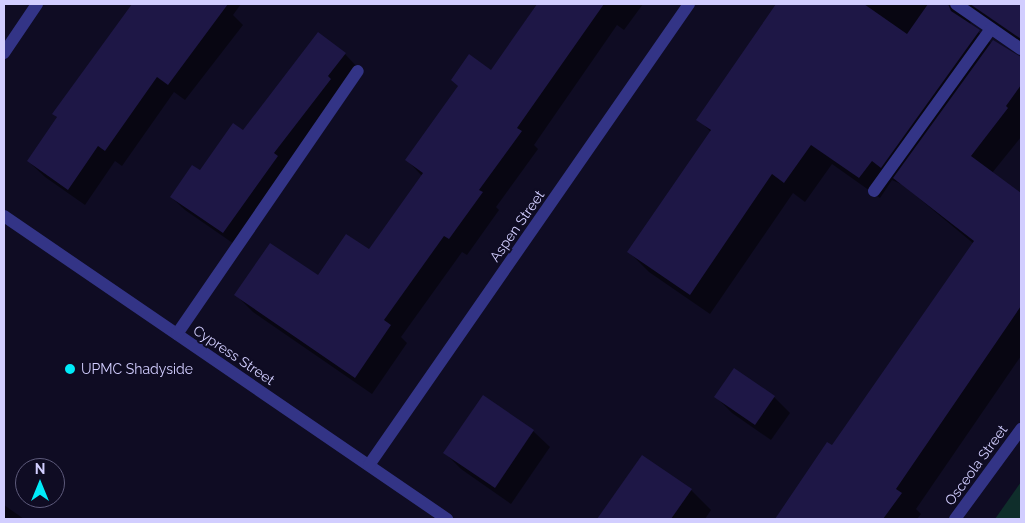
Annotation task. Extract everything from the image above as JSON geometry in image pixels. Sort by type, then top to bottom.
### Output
[{"type":"street","points":[[4,52],[37,4]]},
{"type":"street","name":"Aspen Street","points":[[369,465],[690,4]]},
{"type":"street","points":[[956,4],[1021,50]]},
{"type":"street","points":[[874,191],[991,29]]},
{"type":"street","points":[[178,334],[358,71]]},
{"type":"street","name":"Cypress Street","points":[[4,216],[447,519]]},
{"type":"street","name":"Osceola Street","points":[[955,519],[1021,429]]},
{"type":"green space","points":[[1021,482],[1021,519],[995,519]]},
{"type":"building","points":[[132,4],[228,4],[168,85],[157,77],[105,151],[98,146],[68,190],[27,161],[57,117],[52,114]]},
{"type":"building","points":[[537,4],[604,4],[517,128],[522,131],[479,190],[483,192],[449,239],[444,236],[384,320],[391,325],[355,378],[234,295],[270,243],[318,275],[346,234],[369,249],[423,173],[405,160],[458,86],[451,80],[469,54],[491,70]]},
{"type":"building","points":[[776,4],[864,4],[907,34],[928,4],[948,4],[951,11],[980,30],[881,168],[872,161],[859,178],[811,145],[784,183],[772,174],[690,295],[627,252],[711,130],[696,120]]},
{"type":"building","points":[[970,4],[1021,4],[1021,39]]},
{"type":"building","points":[[318,32],[346,53],[328,76],[331,79],[274,153],[278,156],[223,233],[170,197],[192,165],[200,170],[233,123],[243,130]]},
{"type":"building","points":[[993,40],[1021,57],[1021,85],[1006,106],[1008,108],[971,156],[1021,193],[1021,306],[896,489],[902,493],[883,519],[775,519],[827,442],[832,445],[974,241],[893,178]]},
{"type":"building","points":[[734,368],[775,396],[755,425],[714,397]]},
{"type":"building","points":[[483,395],[534,430],[495,488],[443,453]]},
{"type":"building","points":[[642,455],[692,489],[671,519],[597,519]]},
{"type":"place","name":"UPMC Shadyside","points":[[70,369]]}]
